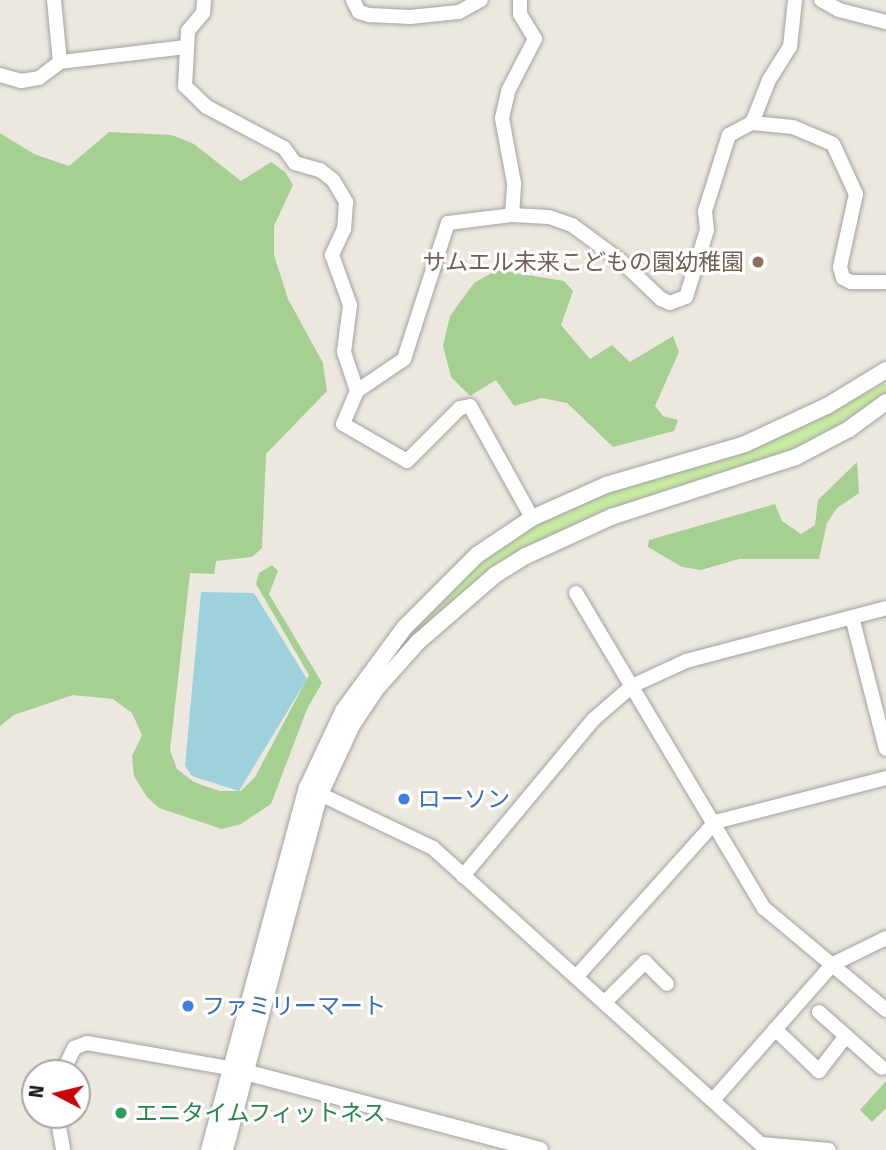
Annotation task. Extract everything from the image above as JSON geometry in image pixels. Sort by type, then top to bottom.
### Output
[{"type":"street","points":[[54,0],[60,61]]},
{"type":"street","points":[[205,0],[203,13],[188,31],[185,47],[185,86],[207,107],[284,148],[295,163],[320,170],[333,180],[346,202],[344,229],[332,255],[350,305],[344,352],[357,391]]},
{"type":"street","points":[[353,0],[359,12],[369,15],[435,18],[481,0]]},
{"type":"street","points":[[512,215],[514,183],[502,118],[508,91],[535,39],[520,14],[520,0]]},
{"type":"street","points":[[752,123],[769,80],[790,47],[795,0]]},
{"type":"street","points":[[821,0],[839,10],[886,22]]},
{"type":"street","points":[[0,75],[21,81],[39,78],[60,61],[185,47]]},
{"type":"street","points":[[532,518],[470,406],[460,408],[407,461],[343,424],[357,391],[404,359],[448,223],[512,215],[549,217],[572,225],[621,261],[661,299],[670,303],[686,297],[707,230],[705,211],[729,135],[752,123],[793,127],[833,144],[856,194],[840,267],[843,278],[851,282],[886,282]]},
{"type":"street","points":[[225,1150],[237,1070],[292,834],[320,758],[343,711],[396,637],[442,586],[477,555],[532,518],[606,485],[756,440],[827,406],[886,370]]},
{"type":"street","points":[[209,1150],[237,1070],[320,794],[352,725],[376,689],[418,642],[495,575],[611,517],[796,457],[849,429],[886,401]]},
{"type":"street","points":[[576,593],[764,908],[886,1010]]},
{"type":"street","points":[[463,876],[594,719],[632,686],[686,662],[886,608]]},
{"type":"street","points":[[852,617],[886,749]]},
{"type":"street","points":[[577,976],[715,822],[886,778]]},
{"type":"street","points":[[320,794],[415,836],[577,976],[761,1144],[829,1150]]},
{"type":"street","points":[[713,1100],[833,964],[886,938]]},
{"type":"street","points":[[605,1002],[645,962],[667,984]]},
{"type":"street","points":[[819,1013],[882,1068]]},
{"type":"street","points":[[775,1029],[819,1071],[846,1036]]},
{"type":"street","points":[[69,1059],[74,1048],[87,1043],[237,1070],[540,1150]]},
{"type":"street","points":[[59,1129],[63,1150]]},
{"type":"green space","points":[[109,132],[172,135],[194,144],[241,181],[271,162],[285,172],[293,185],[274,226],[274,255],[288,299],[323,363],[327,391],[266,454],[262,548],[252,557],[216,561],[214,574],[190,573],[170,750],[177,769],[194,782],[219,791],[241,791],[255,777],[309,675],[256,584],[259,573],[272,565],[278,571],[269,594],[322,683],[307,709],[271,804],[241,824],[222,829],[159,808],[147,797],[134,776],[132,756],[142,735],[132,713],[113,699],[73,695],[14,715],[0,726],[0,133],[34,154],[69,166]]},
{"type":"green space","points":[[497,270],[564,281],[573,291],[561,325],[590,359],[612,345],[630,362],[673,336],[679,352],[655,406],[663,416],[678,420],[674,431],[613,447],[567,403],[542,398],[514,406],[496,380],[470,396],[451,377],[443,346],[450,316],[474,283]]},
{"type":"green space","points":[[886,383],[886,392],[849,421],[801,447],[738,471],[603,510],[526,549],[369,688],[381,663],[484,557],[569,504],[751,449]]},
{"type":"green space","points":[[857,462],[859,493],[837,508],[827,523],[819,559],[739,559],[701,570],[682,567],[648,547],[649,540],[775,504],[782,521],[801,534],[815,525],[818,500]]},
{"type":"green space","points":[[886,1081],[886,1108],[872,1122],[860,1110]]},
{"type":"water","points":[[201,592],[254,593],[307,679],[239,791],[192,776],[185,766]]},
{"type":"place","name":"サムエル未来こどもの園幼稚園","points":[[758,262]]},
{"type":"place","name":"ローソン","points":[[404,799]]},
{"type":"place","name":"ファミリーマート","points":[[188,1006]]},
{"type":"place","name":"エニタイムフィットネス","points":[[121,1113]]}]
